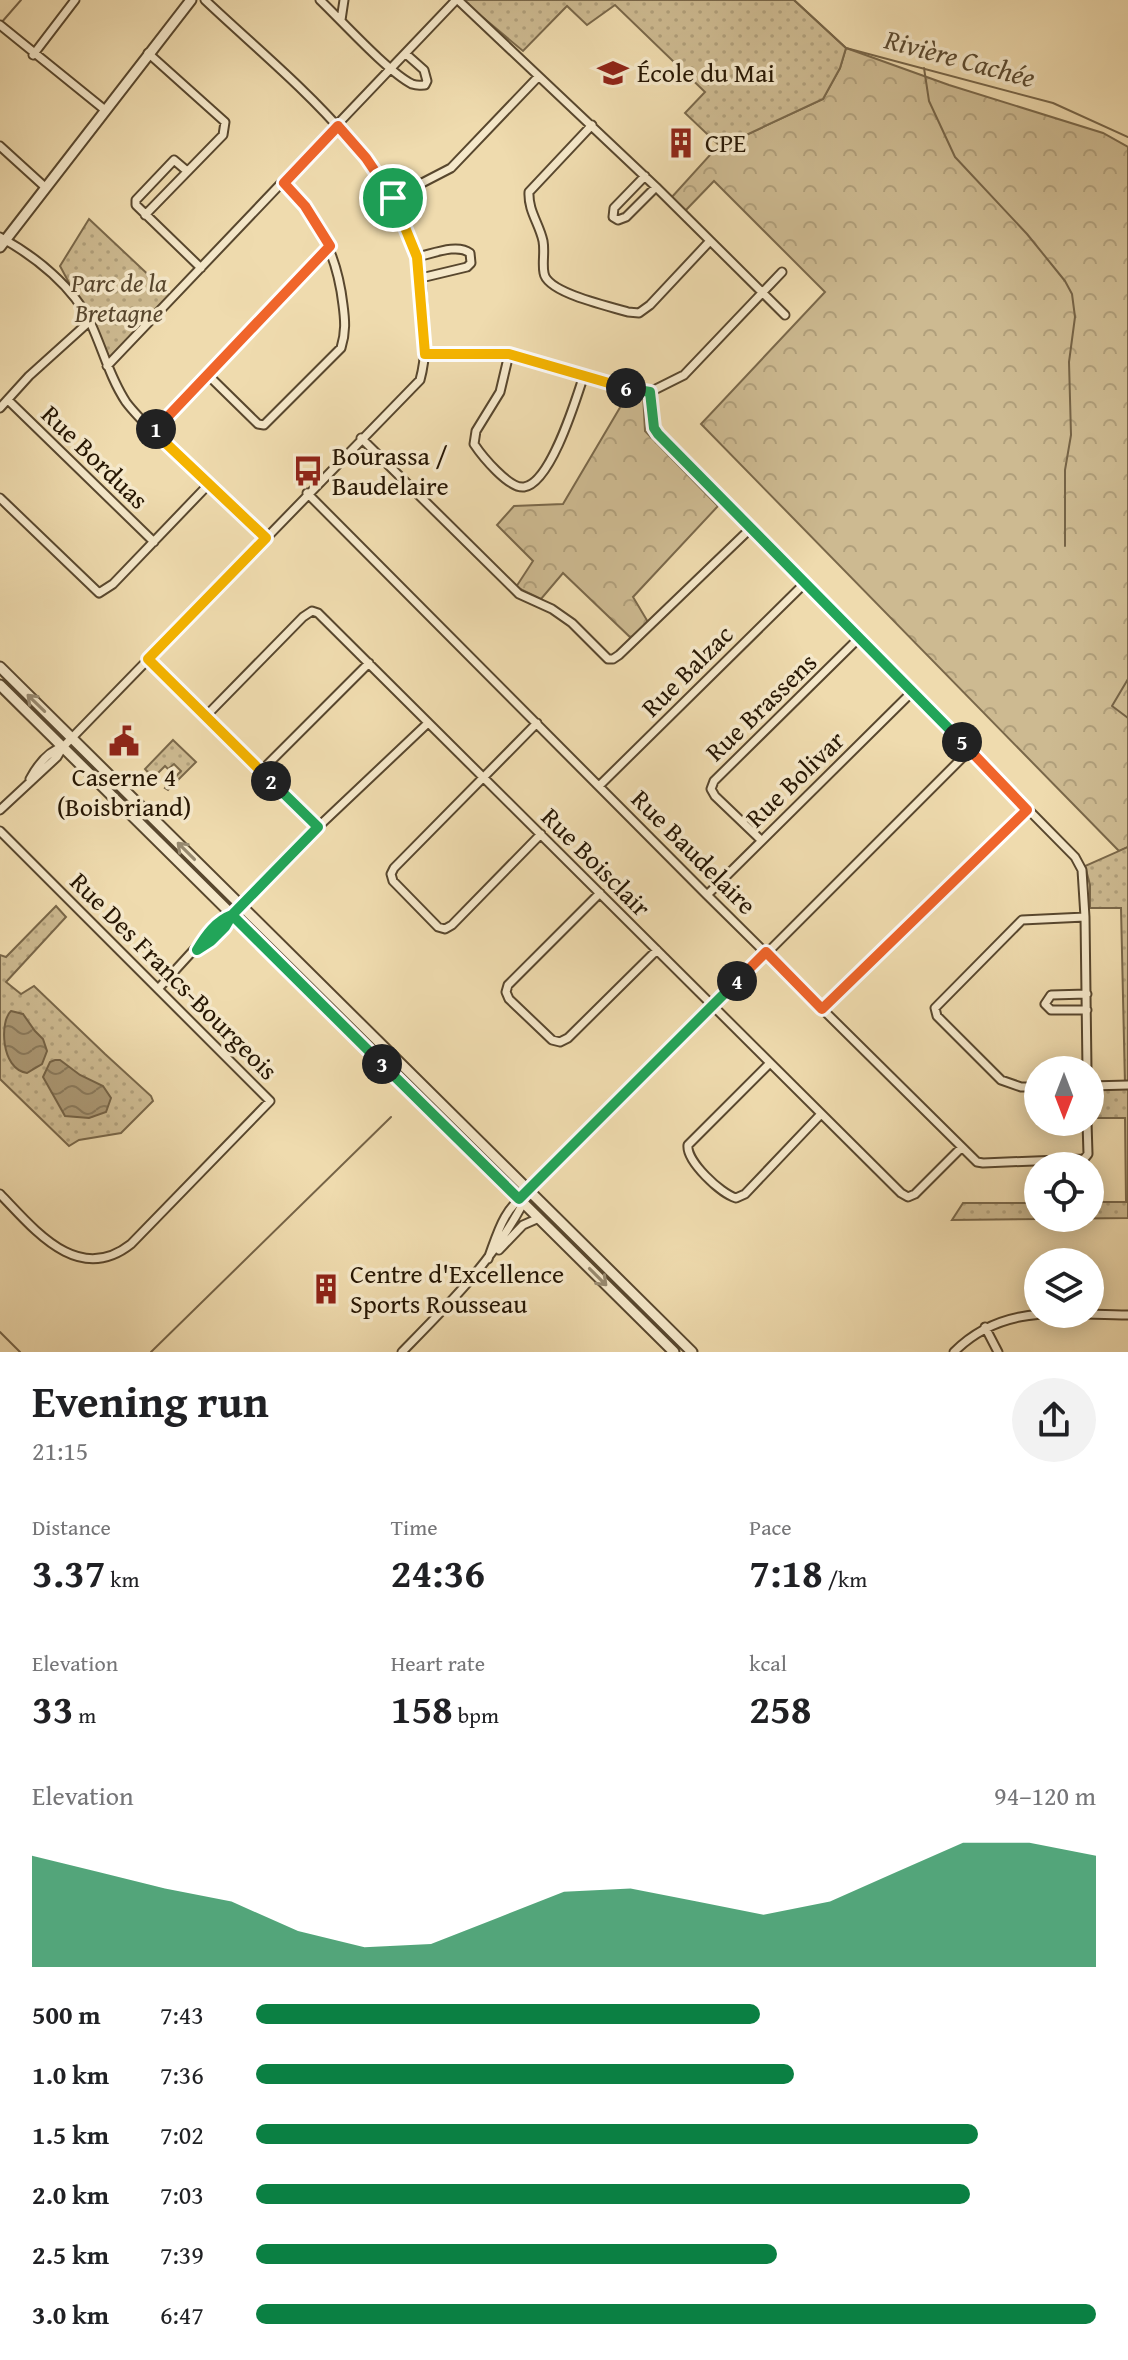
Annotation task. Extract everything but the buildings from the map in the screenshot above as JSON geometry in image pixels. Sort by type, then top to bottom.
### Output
[{"type":"street","points":[[33,55],[75,0]]},
{"type":"street","points":[[191,0],[2,241],[53,275],[74,298],[90,321],[107,366],[127,402],[208,485],[266,538]]},
{"type":"street","points":[[0,810],[60,754],[63,747],[307,493],[420,380],[425,354],[421,278],[417,257],[393,198],[366,158],[338,126],[205,0]]},
{"type":"street","points":[[320,0],[391,68],[410,83],[425,85],[424,70],[406,54]]},
{"type":"street","points":[[341,20],[344,0]]},
{"type":"street","points":[[107,366],[457,0],[592,125],[785,315]]},
{"type":"street","points":[[1,26],[33,55],[105,110]]},
{"type":"street","points":[[145,215],[223,135],[225,122],[148,53]]},
{"type":"street","points":[[393,198],[451,168],[538,77]]},
{"type":"street","points":[[592,125],[529,192],[528,206],[542,237],[544,273],[548,283],[560,290],[639,313],[709,242]]},
{"type":"street","points":[[0,146],[45,187]]},
{"type":"street","points":[[187,171],[174,160],[136,200],[136,205],[201,268]]},
{"type":"street","points":[[645,176],[614,208],[613,217],[618,220],[626,217],[656,187]]},
{"type":"street","points":[[209,376],[258,424],[264,425],[341,348],[346,333],[341,289],[330,246],[305,206],[284,183]]},
{"type":"street","points":[[153,431],[209,376],[330,246]]},
{"type":"street","points":[[417,257],[457,248],[470,253],[471,263],[467,267],[421,278]]},
{"type":"street","points":[[425,354],[509,354],[650,392],[684,375],[782,272]]},
{"type":"street","points":[[0,408],[29,376],[90,321]]},
{"type":"street","points":[[509,354],[500,392],[476,431],[474,444],[511,484],[523,487],[532,483],[554,456],[584,375]]},
{"type":"street","points":[[650,392],[654,428],[658,434],[1075,857],[1082,870],[1085,917],[1087,1056]]},
{"type":"street","name":"Rue Borduas","points":[[8,400],[154,542]]},
{"type":"street","points":[[361,438],[519,594],[552,609],[572,623],[608,659],[619,655],[750,529]]},
{"type":"street","points":[[0,498],[99,593],[113,584],[208,485]]},
{"type":"street","name":"Rue Baudelaire","points":[[307,493],[961,1148],[980,1163],[1084,1159],[1088,1154],[1087,1136]]},
{"type":"street","name":"Rue Balzac","points":[[599,786],[804,584]]},
{"type":"street","name":"Rue Boisclair","points":[[205,717],[303,617],[312,611],[318,613],[908,1197],[915,1194],[961,1148]]},
{"type":"street","name":"Rue Brassens","points":[[761,840],[715,796],[711,789],[714,781],[858,639]]},
{"type":"street","points":[[148,659],[318,827]]},
{"type":"street","points":[[261,771],[369,663]]},
{"type":"street","points":[[0,667],[692,1352]]},
{"type":"street","points":[[0,685],[674,1352]]},
{"type":"street","name":"Rue Bolivar","points":[[707,895],[912,692]]},
{"type":"street","points":[[158,989],[197,950],[222,919],[232,915],[318,827],[428,723]]},
{"type":"street","points":[[537,723],[394,868],[391,874],[393,881],[438,927],[445,929],[541,834]]},
{"type":"street","points":[[488,1259],[506,1212],[521,1201],[970,750]]},
{"type":"street","points":[[822,1009],[1027,810]]},
{"type":"street","name":"Rue Des Francs-Bourgeois","points":[[0,831],[270,1101],[131,1244],[111,1255],[86,1258],[59,1250],[0,1194]]},
{"type":"street","points":[[600,893],[508,985],[506,992],[509,999],[552,1040],[560,1042],[568,1038],[657,950]]},
{"type":"street","points":[[1024,1087],[1001,1080],[937,1016],[935,1008],[1022,920],[1085,917]]},
{"type":"street","points":[[1087,994],[1051,995],[1045,1004],[1051,1010],[1087,1010]]},
{"type":"street","points":[[770,1063],[688,1145],[690,1158],[703,1172],[729,1196],[736,1198],[745,1194],[821,1114]]},
{"type":"street","points":[[1104,1086],[1128,1085]]},
{"type":"street","points":[[402,1352],[472,1280],[488,1259],[505,1246],[523,1225],[539,1218]]},
{"type":"street","points":[[954,1352],[985,1327],[1004,1319],[1021,1316],[1128,1315]]},
{"type":"street","points":[[985,1327],[998,1352]]},
{"type":"green space","points":[[462,0],[794,0],[846,48],[840,68],[823,99],[748,134],[727,153],[685,113],[705,92],[615,5],[587,25],[567,6],[523,51]]},
{"type":"green space","points":[[846,48],[949,85],[1103,133],[1128,147],[1128,847],[1119,851],[701,424],[825,292],[714,181],[685,211],[671,198],[719,145],[728,152],[748,134],[823,99],[840,68]]},
{"type":"green space","name":"Parc de la Bretagne","points":[[89,219],[172,297],[107,366],[60,266]]},
{"type":"green space","points":[[643,393],[645,431],[718,506],[633,597],[648,622],[631,638],[563,573],[541,599],[516,587],[533,561],[497,525],[514,506],[563,504],[628,394]]},
{"type":"green space","points":[[173,740],[196,762],[168,790],[165,788],[181,771],[174,764],[168,769],[165,766],[153,778],[145,769]]},
{"type":"green space","points":[[1128,847],[1128,1218],[1104,1218],[1104,1202],[1126,1202],[1125,1118],[1104,1118],[1104,1086],[1125,1085],[1121,908],[1090,908],[1090,885],[1085,866]]},
{"type":"green space","points":[[56,906],[66,917],[6,982],[21,994],[34,986],[153,1101],[121,1133],[79,1140],[69,1146],[0,1079],[0,955],[6,957]]},
{"type":"green space","points":[[963,1203],[1024,1203],[1024,1219],[952,1220]]},
{"type":"water","points":[[11,1011],[23,1014],[43,1039],[47,1051],[42,1064],[27,1073],[18,1070],[7,1054],[4,1034]]},
{"type":"water","points":[[55,1060],[103,1086],[111,1098],[106,1112],[89,1118],[65,1116],[43,1077],[50,1062]]},
{"type":"waterway","name":"Rivière Cachée","points":[[1,23],[21,0]]},
{"type":"waterway","name":"Rivière Cachée","points":[[794,0],[846,48],[1053,103],[1128,137]]},
{"type":"waterway","points":[[924,68],[929,101],[955,157],[1027,234],[1072,294],[1075,317],[1069,362],[1071,435],[1065,470],[1065,546]]},
{"type":"waterway","points":[[1128,679],[1112,706],[1128,718]]},
{"type":"waterway","points":[[151,1352],[391,1117]]},
{"type":"waterway","points":[[0,1332],[20,1352]]},
{"type":"place","name":"École du Mai","points":[[613,73]]},
{"type":"place","name":"CPE","points":[[681,143]]},
{"type":"place","name":"Bourassa / Baudelaire","points":[[308,471]]},
{"type":"place","name":"Caserne 4 (Boisbriand)","points":[[124,741]]},
{"type":"place","name":"Centre d'Excellence Sports Rousseau","points":[[326,1289]]},
{"type":"route","points":[[393,198],[366,158],[338,126],[284,183],[305,206],[330,246],[209,376],[153,431],[266,538],[148,659],[318,827],[232,915],[225,927],[197,950],[222,919],[232,915],[519,1199],[766,952],[822,1009],[1027,810],[658,434],[654,428],[650,392],[629,389],[509,354],[425,354],[417,257],[393,198]]}]
